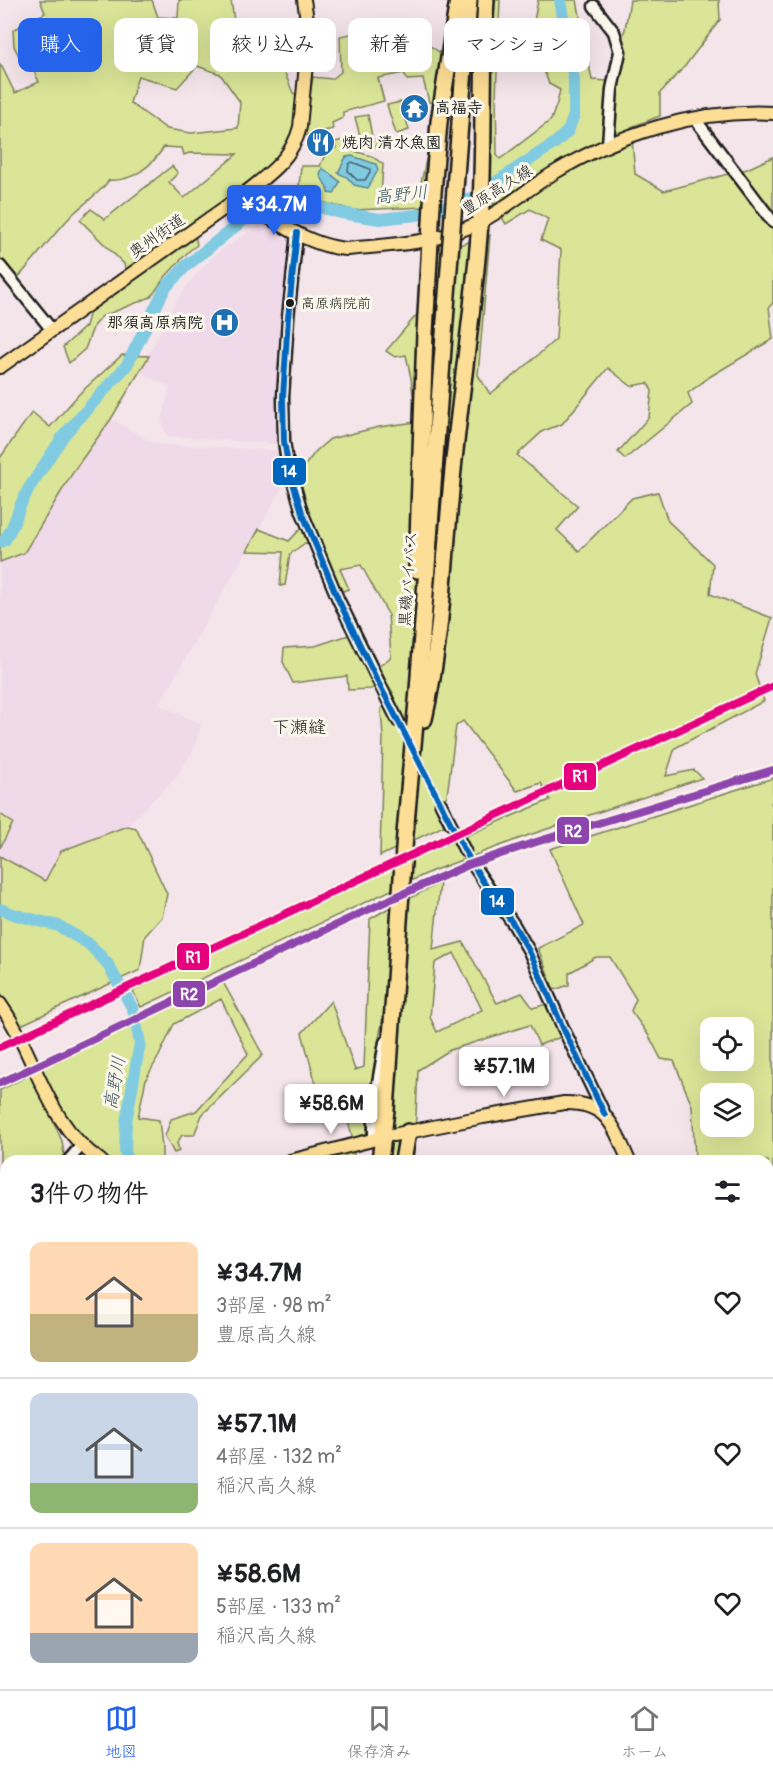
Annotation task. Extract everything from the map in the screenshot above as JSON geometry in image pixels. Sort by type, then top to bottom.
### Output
[{"type":"highway","points":[[418,690],[415,621],[430,240],[439,122],[458,0]]},
{"type":"highway","name":"黒磯バイパス","points":[[381,1155],[418,690],[468,0]]},
{"type":"highway","points":[[410,776],[436,656],[454,462],[470,327],[480,222],[483,40],[486,0]]},
{"type":"highway","points":[[401,1133],[403,1155]]},
{"type":"highway","points":[[373,1155],[377,1139]]},
{"type":"main road","name":"奥州街道","points":[[0,367],[245,201],[275,170],[291,150],[298,131],[309,33],[304,0]]},
{"type":"main road","name":"豊原高久線","points":[[245,201],[297,233],[324,244],[346,249],[430,240],[480,222],[552,174],[608,144],[660,126],[694,119],[724,114],[773,113]]},
{"type":"main road","points":[[0,1004],[14,1026],[68,1132],[93,1155]]},
{"type":"main road","points":[[401,1133],[564,1102],[586,1104],[595,1107],[605,1115],[626,1155]]},
{"type":"main road","points":[[314,1155],[377,1139]]},
{"type":"street","points":[[594,6],[614,32],[620,52],[612,89],[608,144]]},
{"type":"street","points":[[694,119],[773,222]]},
{"type":"street","points":[[297,233],[284,378],[283,420],[286,456],[302,512],[338,599],[398,721]]},
{"type":"street","points":[[0,266],[52,330]]},
{"type":"street","points":[[441,804],[451,824]]},
{"type":"street","points":[[473,865],[529,951],[568,1040],[605,1115]]},
{"type":"street","points":[[377,1139],[374,1106],[394,999]]},
{"type":"street","points":[[73,1155],[81,1146]]},
{"type":"shaded area","name":"那須高原病院","points":[[263,223],[288,235],[289,251],[277,406],[277,444],[168,436],[162,420],[170,387],[140,372],[173,307],[191,280],[216,254]]},
{"type":"shaded area","points":[[111,419],[155,444],[280,451],[286,481],[159,705],[201,724],[194,749],[177,776],[127,826],[61,851],[45,881],[0,856],[0,848],[13,823],[0,814],[0,562],[24,553],[75,469]]},
{"type":"green space","points":[[40,0],[152,0],[158,17],[178,18],[114,18],[114,72],[192,72],[177,88],[138,76],[130,103],[167,129],[191,133],[238,128],[240,102],[220,74],[214,72],[284,72],[293,93],[296,94],[294,127],[289,142],[279,156],[267,170],[193,225],[197,245],[165,277],[151,297],[101,317],[94,325],[85,349],[69,363],[63,347],[86,326],[91,307],[128,280],[124,264],[80,220],[91,209],[105,219],[172,166],[178,173],[169,182],[184,198],[237,154],[189,153],[184,155],[182,148],[164,147],[141,171],[126,178],[109,180],[67,220],[16,280],[0,260],[0,65],[15,93],[39,82],[34,72],[102,72],[102,18],[36,18],[45,13]]},
{"type":"green space","points":[[179,0],[231,0],[234,18],[210,18],[210,71],[198,66],[198,18],[178,18]]},
{"type":"green space","points":[[490,0],[500,0],[499,18],[490,18]]},
{"type":"green space","points":[[538,0],[577,0],[580,18],[535,18]]},
{"type":"green space","points":[[630,0],[719,0],[720,20],[685,66],[660,93],[660,116],[631,127],[635,174],[664,191],[747,169],[773,157],[773,303],[769,307],[773,339],[711,376],[688,393],[692,404],[625,459],[618,452],[649,417],[652,391],[648,383],[631,386],[608,368],[562,424],[543,431],[517,455],[578,506],[557,530],[579,551],[632,498],[658,492],[668,521],[713,564],[710,594],[772,618],[755,674],[764,701],[675,748],[666,776],[694,770],[702,778],[529,835],[432,871],[141,1007],[133,991],[340,892],[550,800],[541,783],[517,791],[463,721],[456,726],[447,796],[436,808],[444,826],[380,856],[383,737],[381,709],[393,693],[378,667],[391,657],[388,614],[361,565],[340,569],[349,589],[340,592],[319,545],[305,543],[290,554],[285,585],[280,586],[283,552],[247,551],[259,529],[289,541],[309,520],[296,477],[316,451],[330,439],[379,427],[416,422],[406,355],[395,357],[386,351],[419,312],[422,257],[490,235],[478,375],[490,394],[556,339],[561,250],[541,240],[548,219],[530,209],[506,224],[487,193],[489,72],[497,72],[497,155],[500,159],[551,120],[560,90],[549,84],[545,72],[590,72],[590,69],[592,80],[609,81],[625,29]]},
{"type":"green space","points":[[18,27],[18,54],[14,46],[13,30]]},
{"type":"green space","points":[[348,34],[348,72],[432,72],[432,47],[444,55],[439,103],[429,102],[423,79],[407,80],[404,73],[378,78],[384,101],[343,112],[343,118],[332,123],[333,129],[303,136],[313,77],[332,79],[341,72],[340,36]]},
{"type":"green space","points":[[401,102],[409,130],[396,134],[387,105]]},
{"type":"green space","points":[[368,115],[372,137],[377,143],[376,147],[361,140],[355,117]]},
{"type":"green space","points":[[433,128],[426,207],[353,210],[298,196],[301,166],[320,166],[325,155],[336,148],[335,142],[343,140],[347,149],[371,156],[383,164],[381,197],[398,197],[419,192]]},
{"type":"green space","points":[[122,355],[149,356],[111,419],[75,469],[24,553],[0,562],[0,458],[32,412],[50,427],[79,394]]},
{"type":"green space","points":[[349,635],[374,687],[348,690],[347,676],[293,683],[283,662],[284,648],[315,646]]},
{"type":"green space","points":[[773,778],[773,801],[771,803],[773,807],[773,1155],[695,1155],[692,1106],[674,1061],[661,1059],[649,1036],[631,1011],[636,999],[610,957],[596,957],[569,973],[569,985],[554,990],[538,948],[584,925],[550,849]]},
{"type":"green space","points":[[0,814],[13,823],[0,848]]},
{"type":"green space","points":[[127,826],[136,828],[167,894],[162,917],[145,936],[140,970],[21,1025],[0,992],[0,856],[45,881],[61,851]]},
{"type":"green space","points":[[440,883],[433,950],[463,942],[497,1003],[522,993],[533,1008],[547,1004],[561,1037],[539,1045],[530,1025],[450,1050],[418,1070],[412,1155],[386,1155],[408,899]],"holes":[[[454,953],[482,1010],[437,1032],[430,1017],[435,963]]]},
{"type":"green space","points":[[394,905],[385,1006],[374,1065],[366,1136],[353,1139],[339,1089],[319,1095],[302,1033],[331,1001],[355,1070],[364,1067],[370,919]]},
{"type":"green space","points":[[223,982],[263,1055],[202,1115],[194,1135],[182,1135],[177,1143],[179,1151],[174,1153],[165,1136],[171,1119],[196,1111],[248,1054],[221,999],[174,1024],[146,1079],[138,1117],[159,1120],[162,1155],[102,1155],[99,1153],[78,1133],[64,1113],[41,1069]]},
{"type":"green space","points":[[32,1074],[62,1141],[64,1155],[0,1155],[0,1090]]},
{"type":"green space","points":[[354,1148],[354,1155],[324,1155]]},
{"type":"water","points":[[352,156],[376,164],[378,170],[368,188],[354,185],[347,177],[338,173],[346,157]]},
{"type":"water","points":[[322,168],[340,182],[334,194],[328,193],[320,175]]},
{"type":"waterway","name":"高野川","points":[[0,542],[5,540],[29,488],[64,435],[127,365],[165,288],[186,266],[247,217],[272,202],[281,201],[305,203],[341,213],[380,219],[417,215],[442,209],[472,198],[555,143],[568,131],[574,115],[574,80],[560,0]]},
{"type":"waterway","name":"高野川","points":[[0,909],[59,926],[89,944],[107,963],[133,1009],[140,1043],[126,1122],[126,1155]]},
{"type":"tunnel","points":[[398,721],[441,804]]},
{"type":"tunnel","points":[[451,824],[460,841]]},
{"type":"transit line","name":"14","points":[[297,233],[283,397],[284,441],[289,470],[302,512],[338,599],[375,676],[465,851],[529,951],[605,1115]]},
{"type":"transit line","name":"R1","points":[[0,1047],[773,686]]},
{"type":"transit line","name":"R2","points":[[0,1083],[468,865],[773,770]]},
{"type":"place","name":"高福寺","points":[[414,108]]},
{"type":"place","name":"焼肉 清水魚園","points":[[321,143]]},
{"type":"place","name":"高原病院前","points":[[290,303]]},
{"type":"place","name":"那須高原病院","points":[[224,323]]},
{"type":"district","name":"下瀬縫","points":[[299,727]]}]
